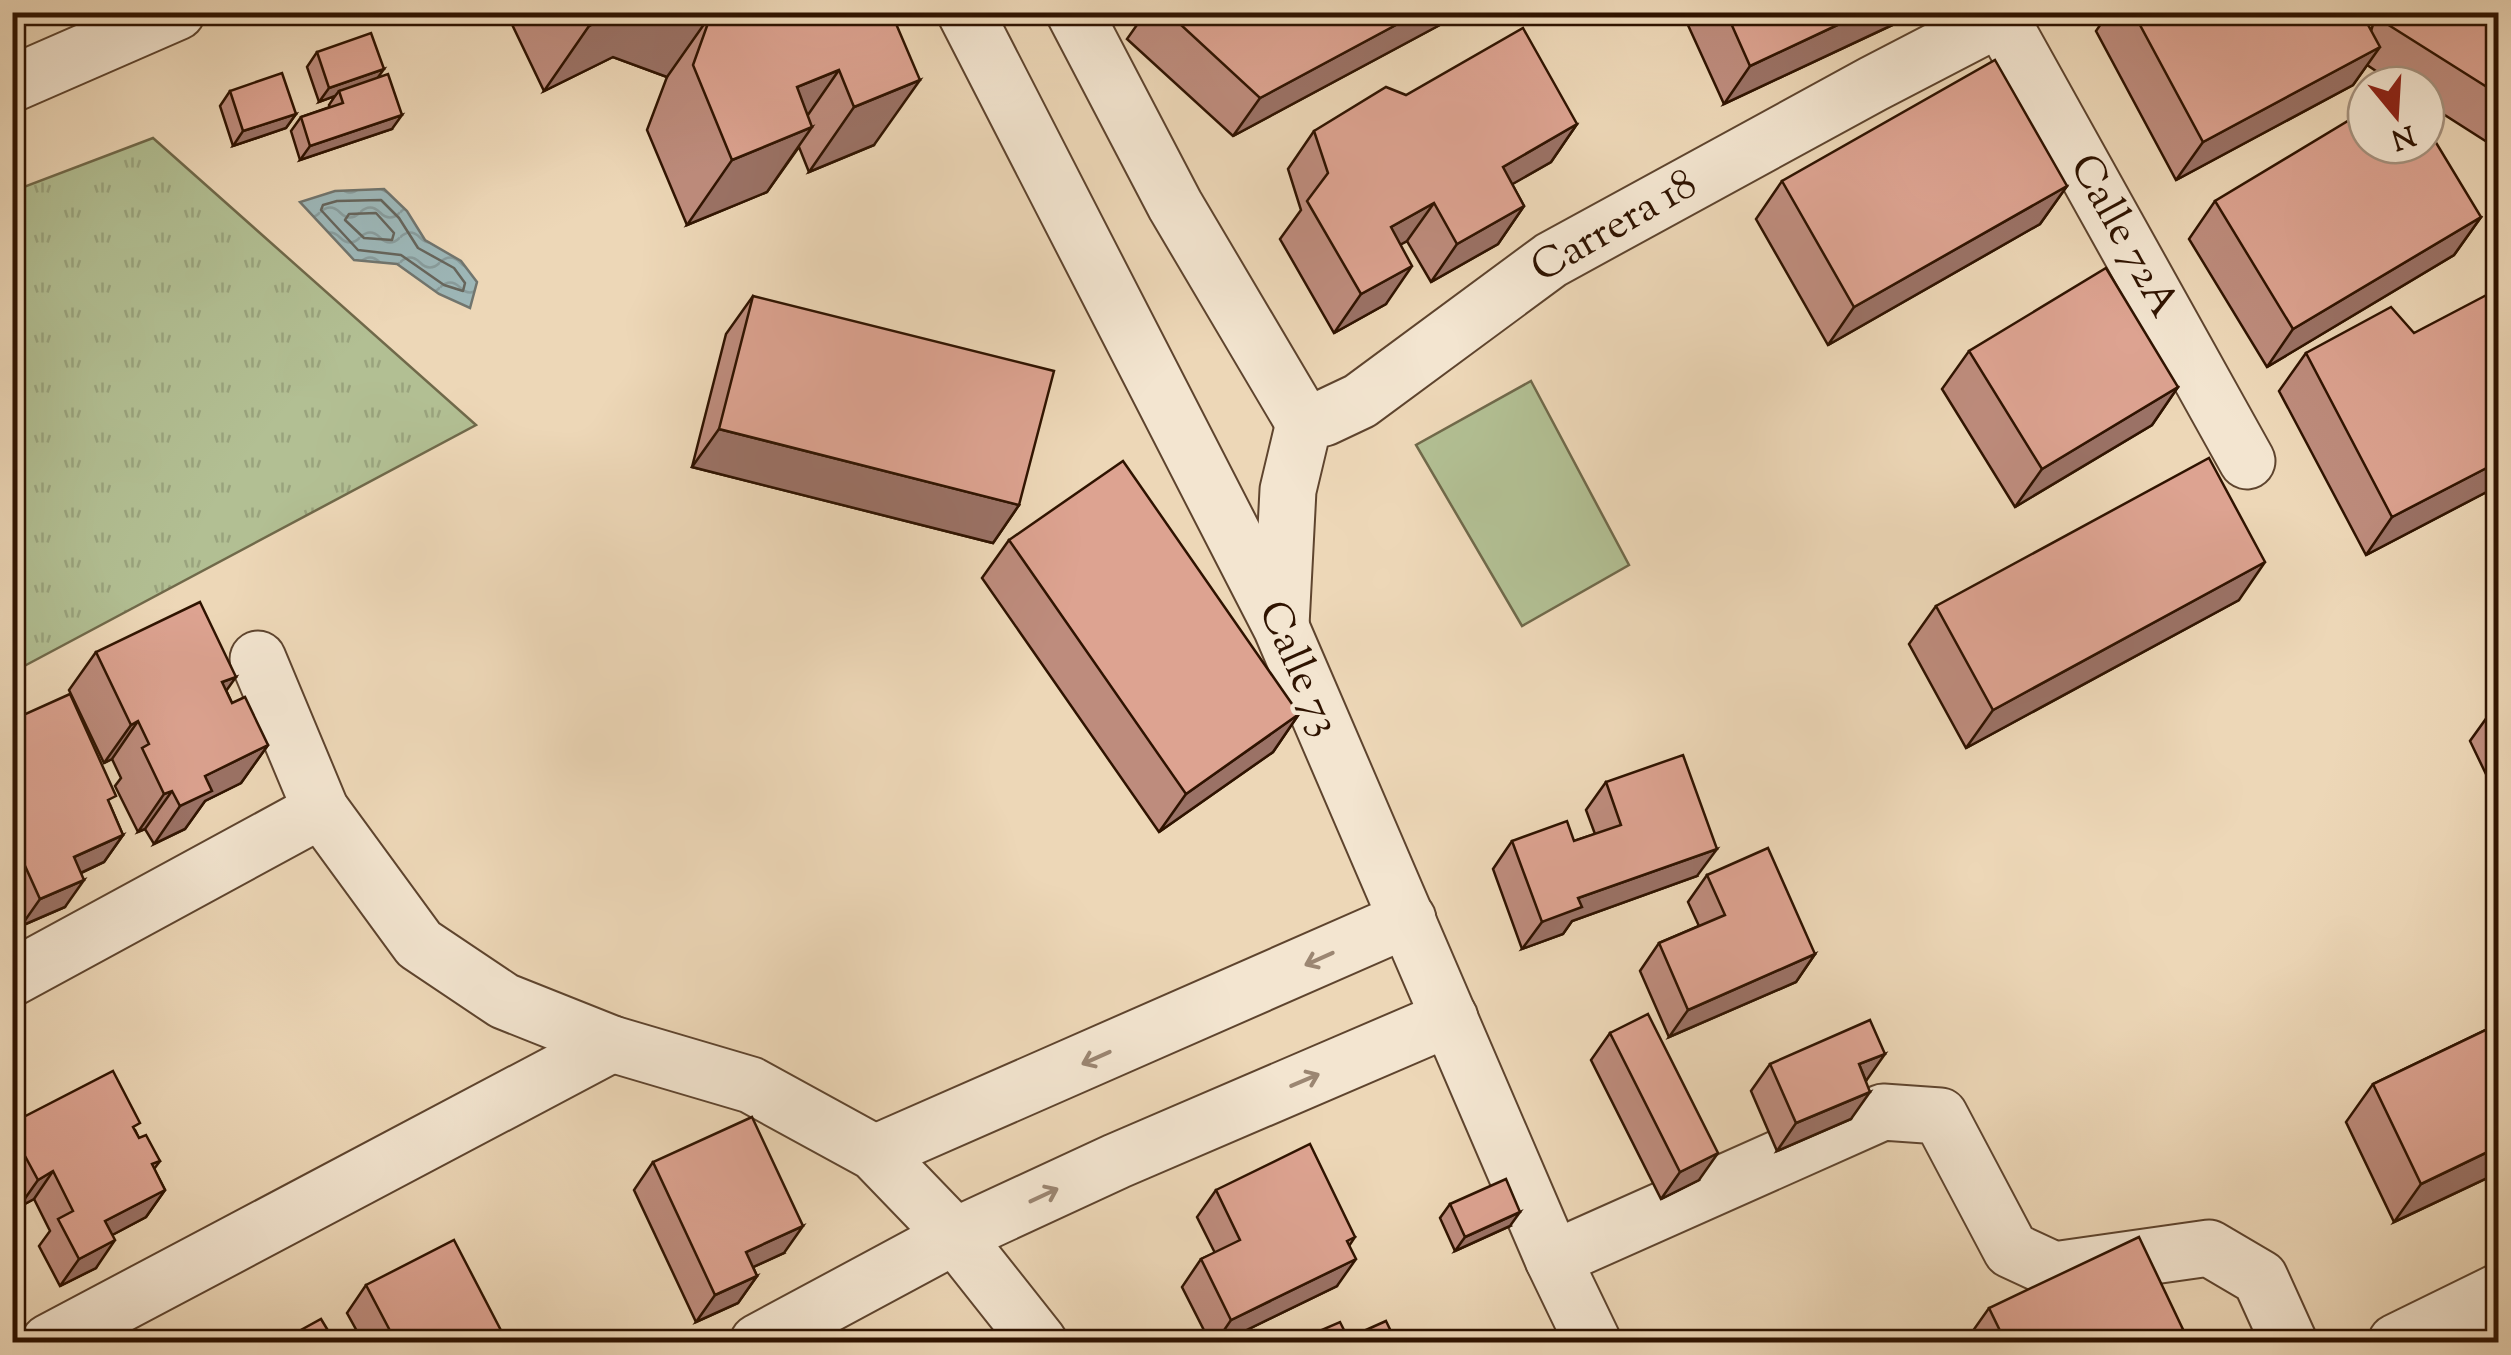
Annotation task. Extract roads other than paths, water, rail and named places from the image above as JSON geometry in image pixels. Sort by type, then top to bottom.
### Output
[{"type":"street","points":[[12,84],[177,12]]},
{"type":"street","name":"Calle 73","points":[[966,12],[1281,627],[1553,1258],[1593,1342]]},
{"type":"street","points":[[1074,12],[1174,205],[1304,423],[1288,490],[1281,627]]},
{"type":"street","name":"Carrera 18","points":[[1304,423],[1360,401],[1551,260],[1998,15]]},
{"type":"street","name":"Calle 72A","points":[[1998,15],[2248,461]]},
{"type":"street","points":[[258,659],[321,810],[419,944],[504,1001],[612,1044],[752,1086],[875,1153],[955,1236],[1039,1342]]},
{"type":"street","points":[[12,978],[321,810]]},
{"type":"street","points":[[875,1153],[1408,920]]},
{"type":"street","points":[[758,1342],[955,1236],[1450,1018]]},
{"type":"street","points":[[49,1342],[612,1044]]},
{"type":"street","points":[[1553,1258],[1884,1112],[1940,1116],[2011,1250],[2054,1270],[2210,1248],[2260,1278],[2289,1342]]},
{"type":"street","points":[[2396,1342],[2498,1292]]},
{"type":"water","points":[[384,189],[407,211],[425,240],[461,261],[477,282],[470,308],[439,294],[397,264],[354,260],[300,202],[335,191]]}]
